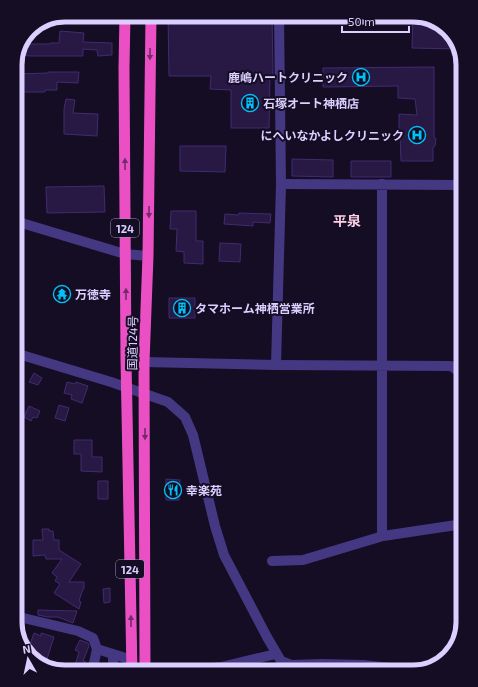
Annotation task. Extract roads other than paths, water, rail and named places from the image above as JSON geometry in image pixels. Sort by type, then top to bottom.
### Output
[{"type":"highway","name":"国道124号","points":[[125,22],[127,389],[132,665]]},
{"type":"highway","name":"国道124号","points":[[145,665],[144,362],[148,256],[150,22]]},
{"type":"street","points":[[276,365],[281,184],[279,22]]},
{"type":"street","points":[[281,184],[456,185]]},
{"type":"street","points":[[382,184],[382,536]]},
{"type":"street","points":[[22,223],[126,254],[148,256]]},
{"type":"street","points":[[22,355],[111,382],[127,389],[168,402],[185,416],[193,435],[215,526],[224,555],[276,654],[281,661],[291,665],[342,665]]},
{"type":"street","points":[[144,362],[276,365],[451,366],[456,369]]},
{"type":"street","points":[[272,561],[303,560],[382,536],[456,525]]},
{"type":"street","points":[[22,618],[78,631],[93,638],[97,649],[94,665]]},
{"type":"street","points":[[97,649],[132,660],[139,665]]},
{"type":"street","points":[[229,665],[276,654]]},
{"type":"street","points":[[113,655],[113,665]]},
{"type":"place","name":"鹿嶋ハートクリニック","points":[[361,77]]},
{"type":"place","name":"石塚オート神栖店","points":[[250,103]]},
{"type":"place","name":"にへいなかよしクリニック","points":[[417,135]]},
{"type":"place","name":"万徳寺","points":[[62,294]]},
{"type":"place","name":"タマホーム神栖営業所","points":[[182,308]]},
{"type":"place","name":"幸楽苑","points":[[173,490]]},
{"type":"district","name":"平泉","points":[[347,220]]}]
